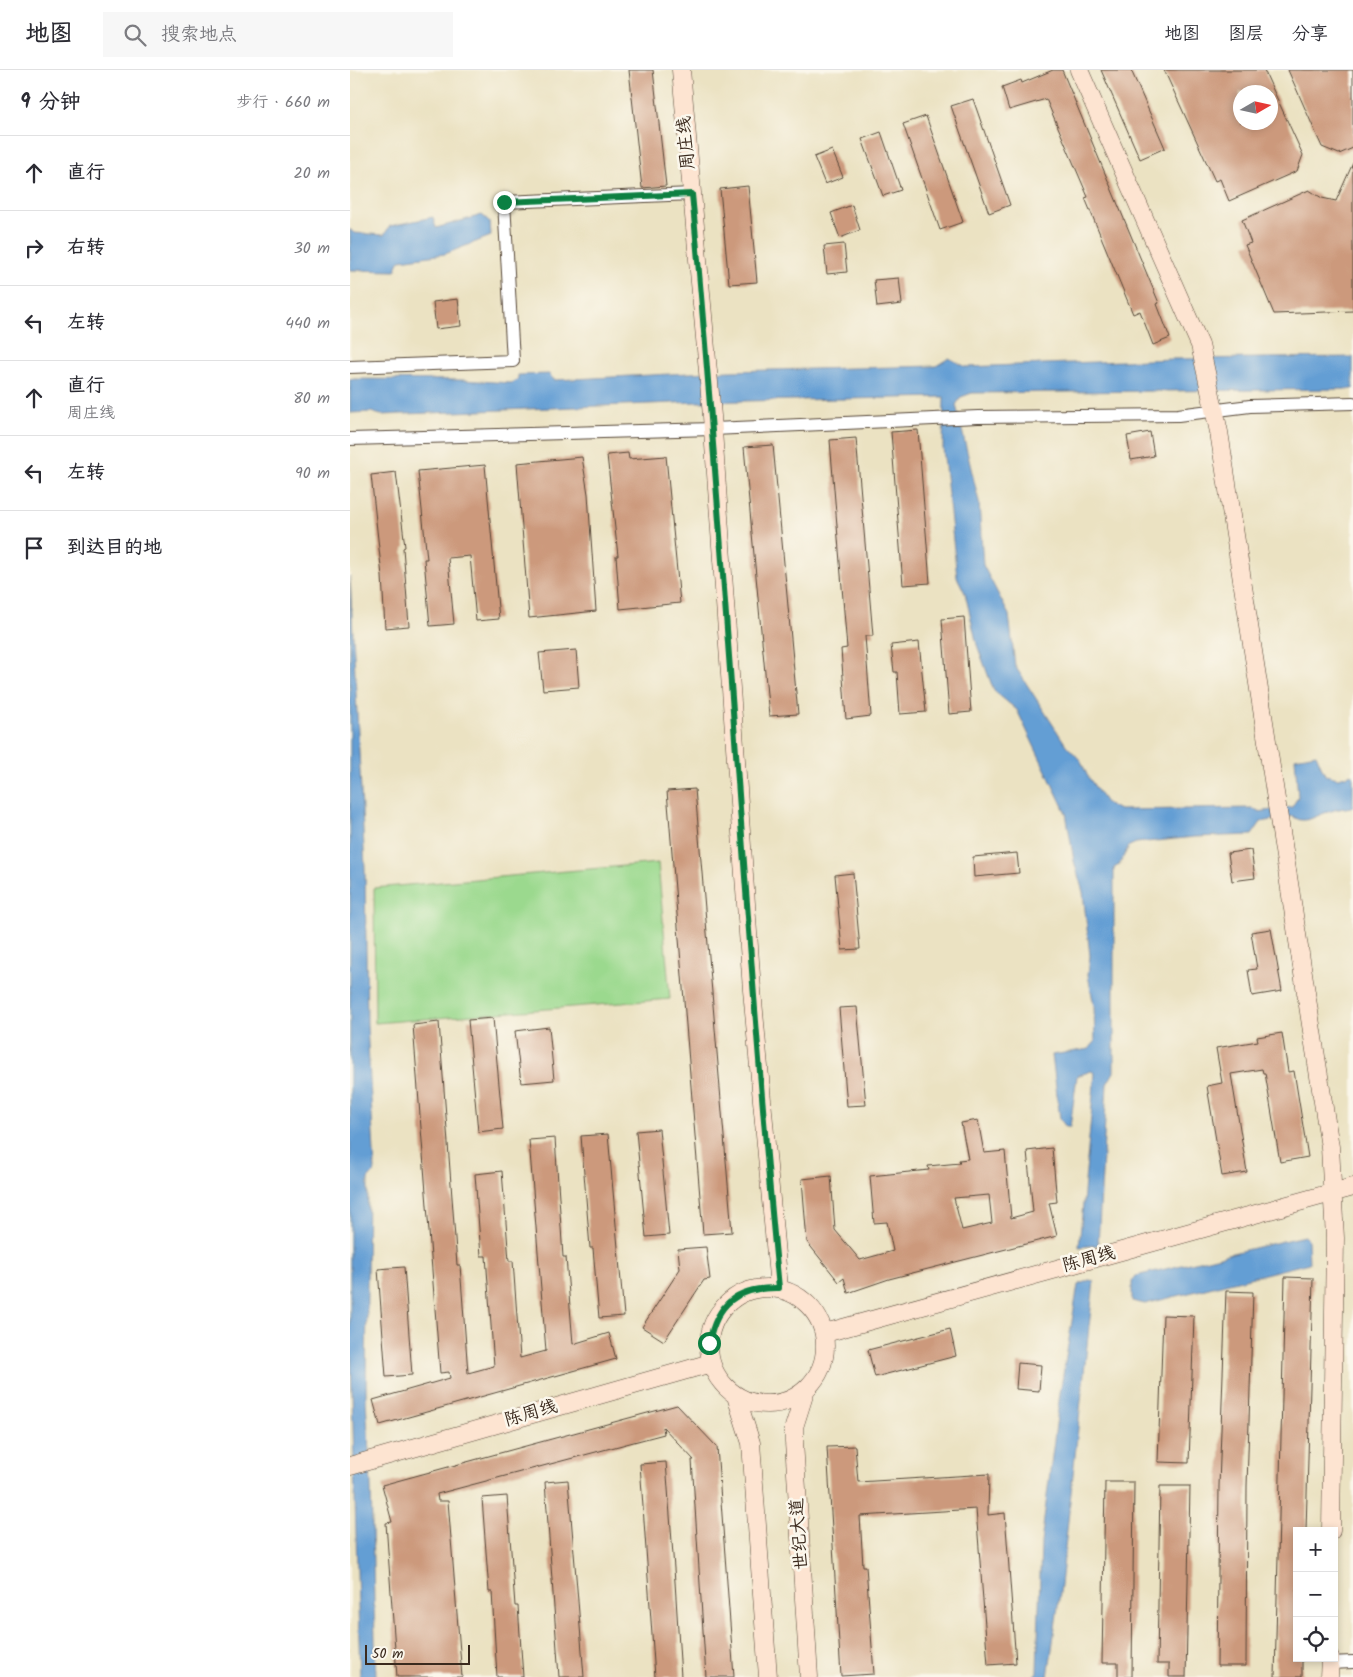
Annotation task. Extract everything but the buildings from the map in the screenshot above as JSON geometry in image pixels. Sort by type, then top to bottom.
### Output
[{"type":"street","name":"周庄线","points":[[681,70],[713,422],[752,990],[779,1288]]},
{"type":"street","points":[[1079,70],[1200,345],[1214,404],[1330,1147],[1335,1238],[1331,1527]]},
{"type":"street","points":[[350,367],[513,361],[504,202],[692,194]]},
{"type":"street","points":[[350,440],[713,422],[1178,415],[1214,404],[1353,403]]},
{"type":"street","name":"陈周线","points":[[825,1333],[1353,1187]]},
{"type":"street","points":[[759,1288],[779,1288],[799,1296],[816,1312],[825,1333],[826,1355],[819,1375],[805,1392],[783,1403],[759,1405],[736,1396],[720,1382],[711,1363],[709,1343],[713,1324],[724,1306],[746,1292],[759,1288]]},
{"type":"street","name":"陈周线","points":[[350,1466],[711,1363]]},
{"type":"street","name":"世纪大道","points":[[805,1392],[794,1427],[794,1442],[809,1677]]},
{"type":"street","points":[[736,1396],[751,1443],[768,1677]]},
{"type":"street","points":[[1329,1666],[1353,1662]]},
{"type":"green space","points":[[658,863],[670,999],[375,1023],[374,888]]},
{"type":"water","points":[[482,215],[490,222],[491,236],[445,254],[400,260],[395,271],[350,270],[350,229],[354,233],[384,235],[390,226],[433,217],[436,228]]},
{"type":"water","points":[[1353,357],[1353,389],[972,393],[961,397],[956,405],[979,502],[983,565],[1009,615],[1015,666],[1066,745],[1081,761],[1087,775],[1106,803],[1119,810],[1252,808],[1258,812],[1292,807],[1298,797],[1295,758],[1316,754],[1325,775],[1338,778],[1353,774],[1353,807],[1334,810],[1306,820],[1297,819],[1293,816],[1261,822],[1252,835],[1195,837],[1136,843],[1129,846],[1119,865],[1114,868],[1114,1072],[1107,1084],[1098,1245],[1079,1247],[1095,1073],[1091,1071],[1077,1076],[1070,1127],[1066,1127],[1060,1119],[1052,1055],[1089,1049],[1095,1042],[1094,1006],[1088,975],[1090,956],[1083,892],[1074,861],[1066,813],[1017,710],[994,691],[977,645],[965,593],[957,577],[943,448],[944,397],[697,402],[381,415],[371,412],[350,413],[350,379],[462,380],[511,383],[518,380],[518,375],[549,374],[554,380],[728,371],[936,366],[949,358],[966,367],[1173,359]]},
{"type":"water","points":[[350,576],[365,868],[367,1025],[375,1171],[368,1179],[366,1399],[371,1486],[376,1677],[360,1677],[350,1317]]},
{"type":"water","points":[[1304,1236],[1308,1240],[1309,1263],[1145,1304],[1132,1301],[1132,1282],[1136,1276]]},
{"type":"water","points":[[1089,1280],[1094,1281],[1061,1585],[1048,1677],[1033,1677],[1037,1672],[1041,1543],[1060,1393],[1078,1285]]},
{"type":"route","points":[[504,202],[692,194],[712,416],[752,990],[779,1288],[759,1288],[740,1294],[724,1306],[713,1324],[709,1343]]}]
